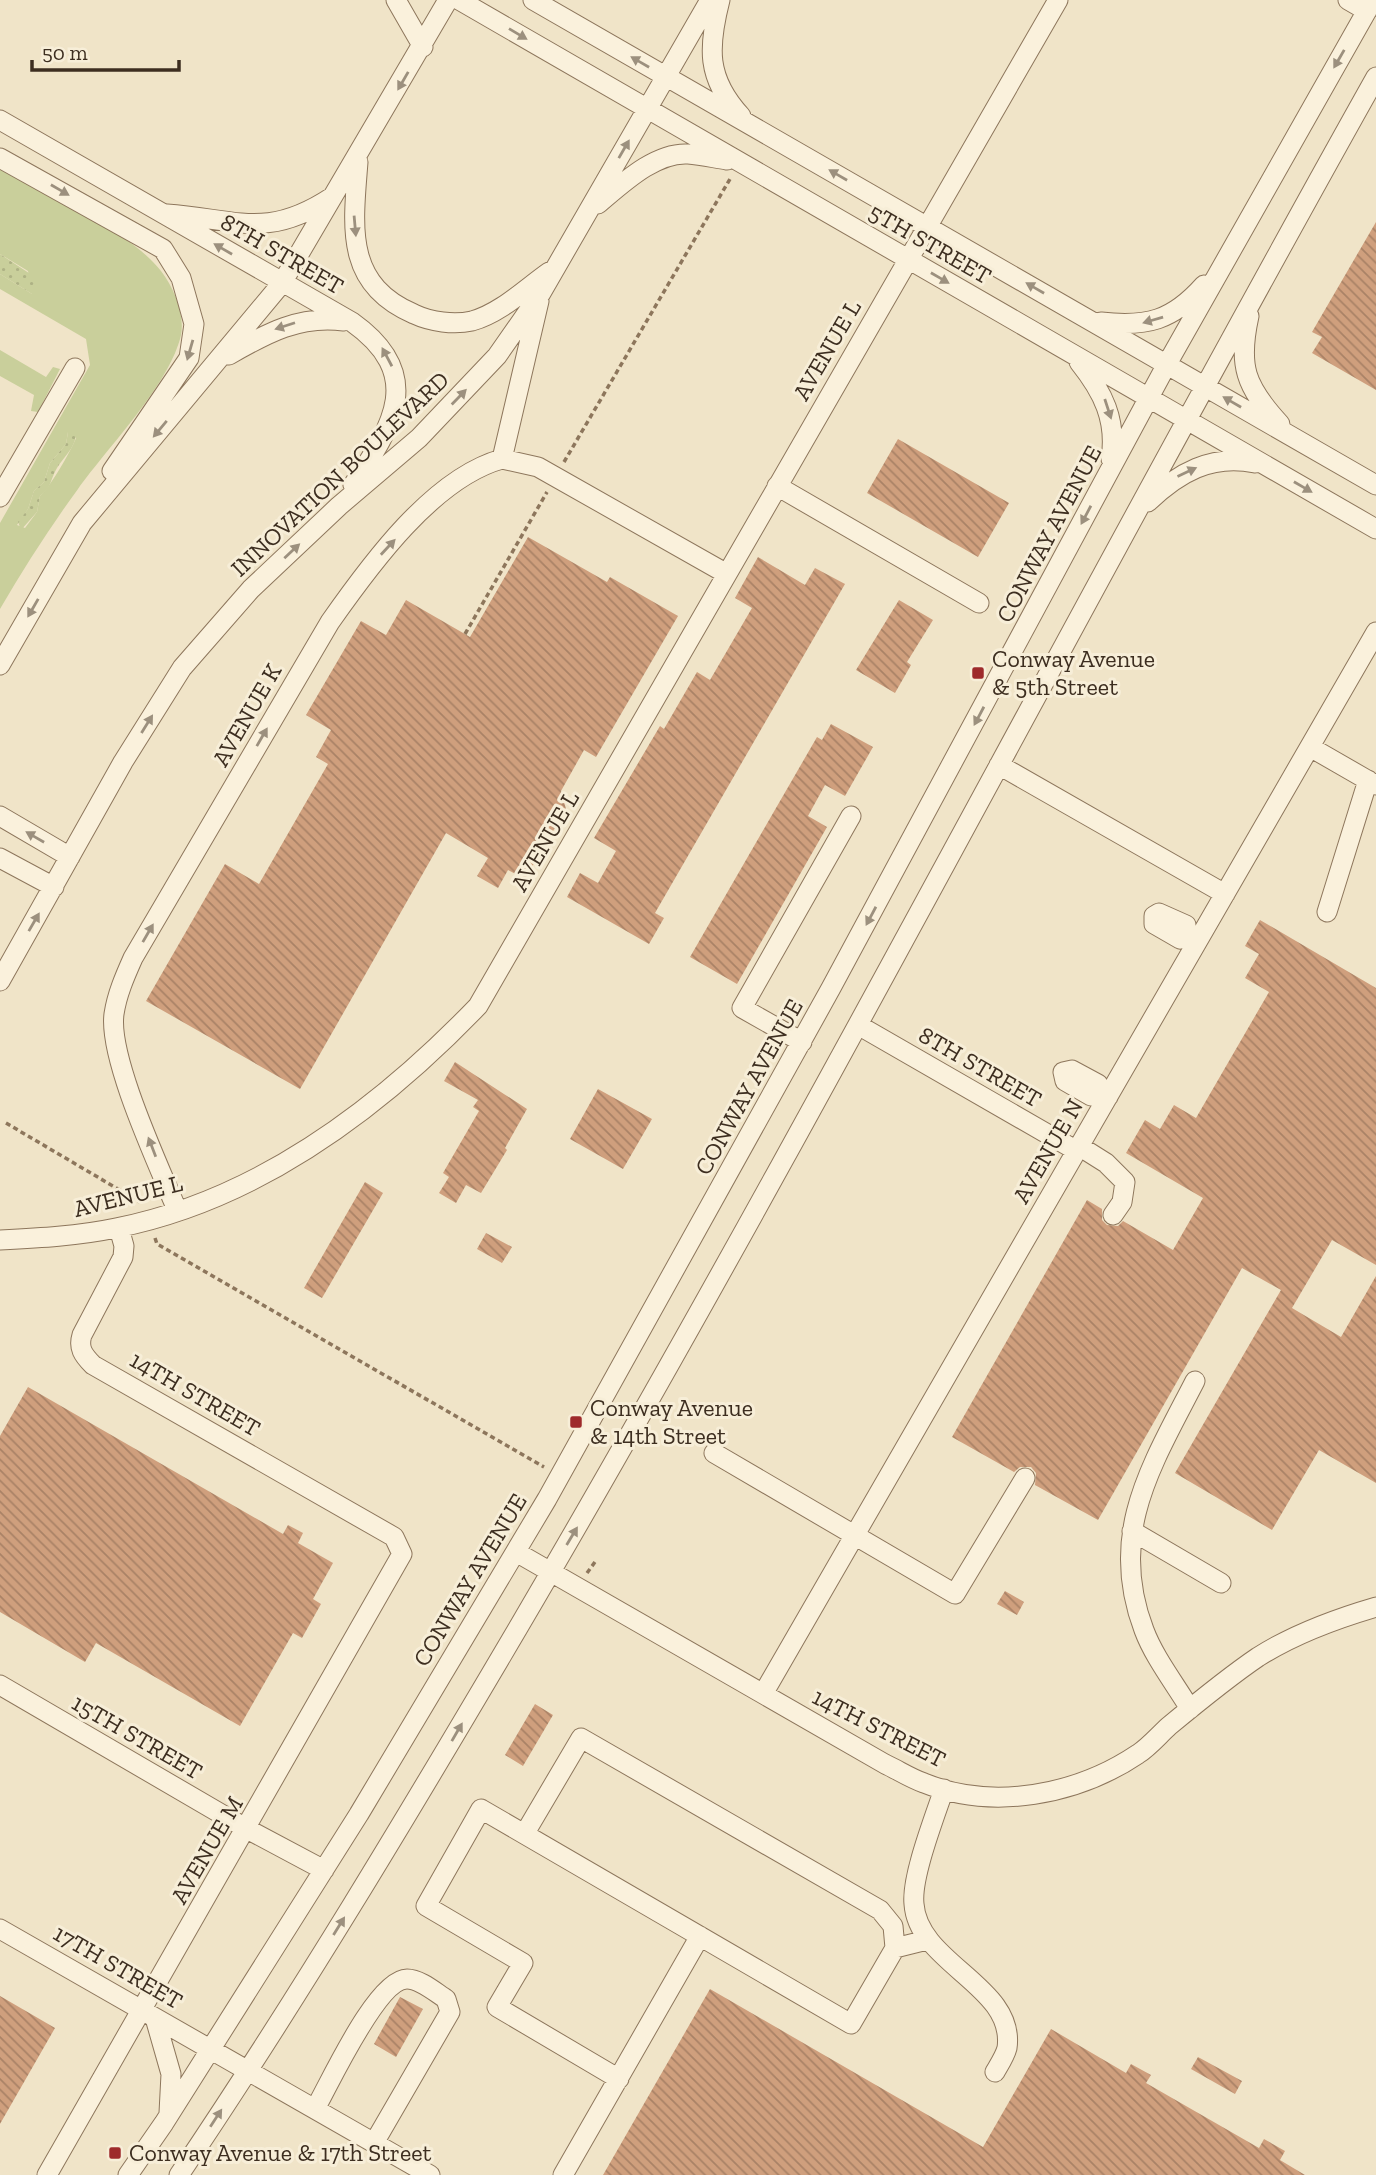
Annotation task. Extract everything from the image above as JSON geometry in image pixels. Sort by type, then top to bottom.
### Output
[{"type":"street","points":[[396,0],[423,47]]},
{"type":"street","points":[[82,523],[282,283],[358,158],[448,0]]},
{"type":"street","name":"5TH STREET","points":[[459,0],[647,109],[737,167],[908,259],[1376,529]]},
{"type":"street","name":"5TH STREET","points":[[533,0],[1376,485]]},
{"type":"street","name":"INNOVATION BOULEVARD","points":[[0,981],[123,762],[182,668],[251,589],[339,506],[419,438],[497,356],[541,293],[710,0]]},
{"type":"street","points":[[720,0],[709,47],[716,79],[729,103],[749,125]]},
{"type":"street","name":"AVENUE L","points":[[0,1240],[69,1237],[118,1228],[177,1210],[256,1179],[318,1143],[440,1046],[478,1006],[1058,0]]},
{"type":"street","points":[[1348,0],[1370,5]]},
{"type":"street","name":"CONWAY AVENUE","points":[[128,2175],[169,2116],[324,1870],[516,1552],[682,1261],[1167,364],[1370,5]]},
{"type":"street","points":[[178,2175],[407,1816],[715,1288],[1253,296],[1376,77]]},
{"type":"street","name":"8TH STREET","points":[[0,120],[352,323],[385,350],[395,373],[396,400],[381,445],[339,506]]},
{"type":"street","points":[[586,214],[622,183],[660,159],[686,153],[737,167]]},
{"type":"street","points":[[0,158],[163,250],[177,270],[190,304],[194,324],[189,358],[131,441],[0,665]]},
{"type":"street","points":[[358,158],[354,214],[363,269],[374,291],[398,308],[424,319],[471,321],[493,312],[556,267]]},
{"type":"street","points":[[162,213],[241,225],[271,224],[306,215],[336,195]]},
{"type":"street","points":[[1094,322],[1150,323],[1172,314],[1195,295],[1224,263]]},
{"type":"street","points":[[541,293],[532,343],[509,422],[502,459],[538,467],[727,574]]},
{"type":"street","points":[[1253,296],[1242,355],[1246,374],[1258,398],[1299,441]]},
{"type":"street","points":[[217,361],[288,324],[322,318],[352,323]]},
{"type":"street","points":[[1074,355],[1104,396],[1111,418],[1114,439],[1110,471]]},
{"type":"street","points":[[0,497],[75,368]]},
{"type":"street","name":"AVENUE K","points":[[177,1210],[116,1048],[114,1017],[121,987],[133,958],[330,622],[356,584],[404,530],[466,474],[502,459]]},
{"type":"street","points":[[1134,515],[1180,473],[1209,463],[1237,459],[1264,465]]},
{"type":"street","points":[[777,486],[979,603]]},
{"type":"street","name":"AVENUE N","points":[[763,1694],[1078,1149],[1103,1094],[1192,937],[1225,894],[1376,632]]},
{"type":"street","points":[[1310,747],[1372,783],[1328,912]]},
{"type":"street","points":[[999,765],[1225,894]]},
{"type":"street","points":[[0,816],[70,857]]},
{"type":"street","points":[[802,1042],[742,1008],[851,816]]},
{"type":"street","points":[[0,858],[54,887]]},
{"type":"street","name":"8TH STREET","points":[[858,1026],[1106,1163],[1125,1182],[1122,1202],[1113,1216]]},
{"type":"street","name":"14TH STREET","points":[[118,1228],[124,1246],[124,1258],[82,1335],[79,1343],[83,1355],[93,1364],[394,1537],[401,1547]]},
{"type":"street","points":[[1191,1709],[1145,1632],[1131,1590],[1132,1531],[1143,1483],[1195,1381]]},
{"type":"street","points":[[714,1453],[955,1594],[1025,1478]]},
{"type":"street","points":[[1132,1531],[1221,1583]]},
{"type":"street","name":"AVENUE M","points":[[47,2175],[149,2014],[247,1829],[400,1559],[401,1547]]},
{"type":"street","name":"14TH STREET","points":[[516,1552],[885,1764],[925,1784],[965,1794],[1007,1797],[1050,1793],[1097,1777],[1139,1754],[1191,1709],[1260,1656],[1303,1633],[1376,1607]]},
{"type":"street","name":"15TH STREET","points":[[0,1685],[247,1829],[324,1870]]},
{"type":"street","points":[[525,1833],[581,1738],[880,1910],[893,1926],[895,1948],[851,2024],[481,1809],[426,1906],[523,1963],[497,2007],[619,2079]]},
{"type":"street","points":[[944,1789],[914,1904],[927,1940],[966,1973],[1006,2026],[1006,2050],[995,2073]]},
{"type":"street","name":"17TH STREET","points":[[0,1929],[430,2175]]},
{"type":"street","points":[[563,2175],[700,1936]]},
{"type":"street","points":[[895,1948],[927,1940]]},
{"type":"street","points":[[315,2109],[371,2008],[389,1986],[405,1978],[416,1981],[446,1998],[450,2012],[374,2143]]},
{"type":"street","points":[[149,2014],[171,2074],[169,2116]]},
{"type":"path","points":[[564,463],[737,167]]},
{"type":"path","points":[[465,634],[553,481]]},
{"type":"path","points":[[6,1123],[139,1200],[157,1244],[544,1467]]},
{"type":"path","points":[[586,1575],[594,1562]]},
{"type":"green space","points":[[0,169],[108,228],[147,256],[170,285],[180,310],[182,327],[175,354],[164,374],[137,415],[68,503],[0,609],[0,523],[90,365],[86,339],[0,289],[0,274],[32,294],[28,271],[0,254]],"holes":[[[68,432],[76,438],[60,469],[40,496],[37,512],[25,528],[17,525],[28,509],[34,491],[44,482],[50,463],[66,444]]]},
{"type":"green space","points":[[0,254],[38,279],[36,293],[32,294],[0,274]]},
{"type":"green space","points":[[0,350],[46,377],[53,367],[60,369],[38,412],[31,411],[34,395],[0,376]]},
{"type":"green space","points":[[73,428],[74,444],[40,496],[37,512],[21,530],[18,522],[28,509],[34,491],[44,482],[50,463],[66,444],[68,432]]},
{"type":"building","points":[[1376,222],[1376,390],[1312,353],[1322,337],[1312,332]]},
{"type":"building","points":[[898,439],[1009,503],[978,557],[867,493]]},
{"type":"building","points":[[528,537],[607,582],[610,577],[678,616],[596,757],[584,750],[561,791],[566,809],[525,879],[508,870],[498,888],[477,876],[488,858],[446,833],[300,1089],[146,1001],[225,864],[259,884],[328,764],[316,757],[331,730],[306,715],[361,621],[386,635],[406,600],[470,637]]},
{"type":"building","points":[[758,557],[805,585],[815,568],[845,584],[655,913],[664,918],[649,944],[567,897],[580,873],[598,883],[616,851],[594,838],[660,726],[664,729],[697,672],[710,680],[752,608],[735,598]]},
{"type":"building","points":[[899,600],[933,620],[907,662],[911,665],[895,693],[856,670]]},
{"type":"building","points":[[831,724],[873,747],[845,796],[825,785],[808,816],[827,827],[737,984],[690,957],[817,737],[822,740]]},
{"type":"building","points":[[1260,920],[1376,988],[1376,1265],[1332,1240],[1292,1308],[1341,1337],[1376,1276],[1376,1483],[1319,1450],[1272,1530],[1175,1473],[1281,1290],[1242,1268],[1098,1520],[1035,1485],[1036,1473],[1031,1467],[1020,1467],[1014,1472],[952,1437],[1087,1200],[1102,1209],[1102,1220],[1107,1225],[1118,1226],[1123,1221],[1173,1250],[1203,1198],[1126,1153],[1145,1120],[1160,1129],[1174,1105],[1196,1118],[1269,992],[1245,978],[1259,954],[1245,946]]},
{"type":"building","points":[[455,1062],[527,1109],[505,1148],[507,1150],[481,1193],[466,1185],[456,1203],[439,1193],[449,1177],[443,1173],[479,1111],[473,1107],[478,1100],[444,1081]]},
{"type":"building","points":[[598,1089],[652,1119],[623,1169],[570,1139]]},
{"type":"building","points":[[365,1182],[383,1193],[322,1298],[304,1288]]},
{"type":"building","points":[[486,1233],[512,1247],[502,1263],[477,1249]]},
{"type":"building","points":[[28,1387],[283,1534],[288,1525],[303,1533],[298,1543],[333,1563],[313,1599],[321,1604],[302,1638],[293,1633],[240,1726],[96,1643],[85,1662],[0,1612],[0,1436]]},
{"type":"building","points":[[1005,1591],[1024,1602],[1017,1615],[997,1604]]},
{"type":"building","points":[[535,1704],[553,1715],[523,1766],[505,1755]]},
{"type":"building","points":[[710,1989],[983,2147],[1051,2029],[1126,2073],[1131,2064],[1151,2075],[1146,2083],[1259,2148],[1264,2139],[1285,2151],[1280,2160],[1305,2175],[603,2175]]},
{"type":"building","points":[[0,1996],[55,2028],[0,2124]]},
{"type":"building","points":[[400,1997],[423,2009],[396,2057],[374,2044]]},
{"type":"building","points":[[1198,2057],[1242,2081],[1235,2094],[1191,2069]]},
{"type":"place","name":"Conway Avenue & 5th Street","points":[[978,673]]},
{"type":"place","name":"Conway Avenue & 14th Street","points":[[576,1422]]},
{"type":"place","name":"Conway Avenue & 17th Street","points":[[115,2153]]}]
